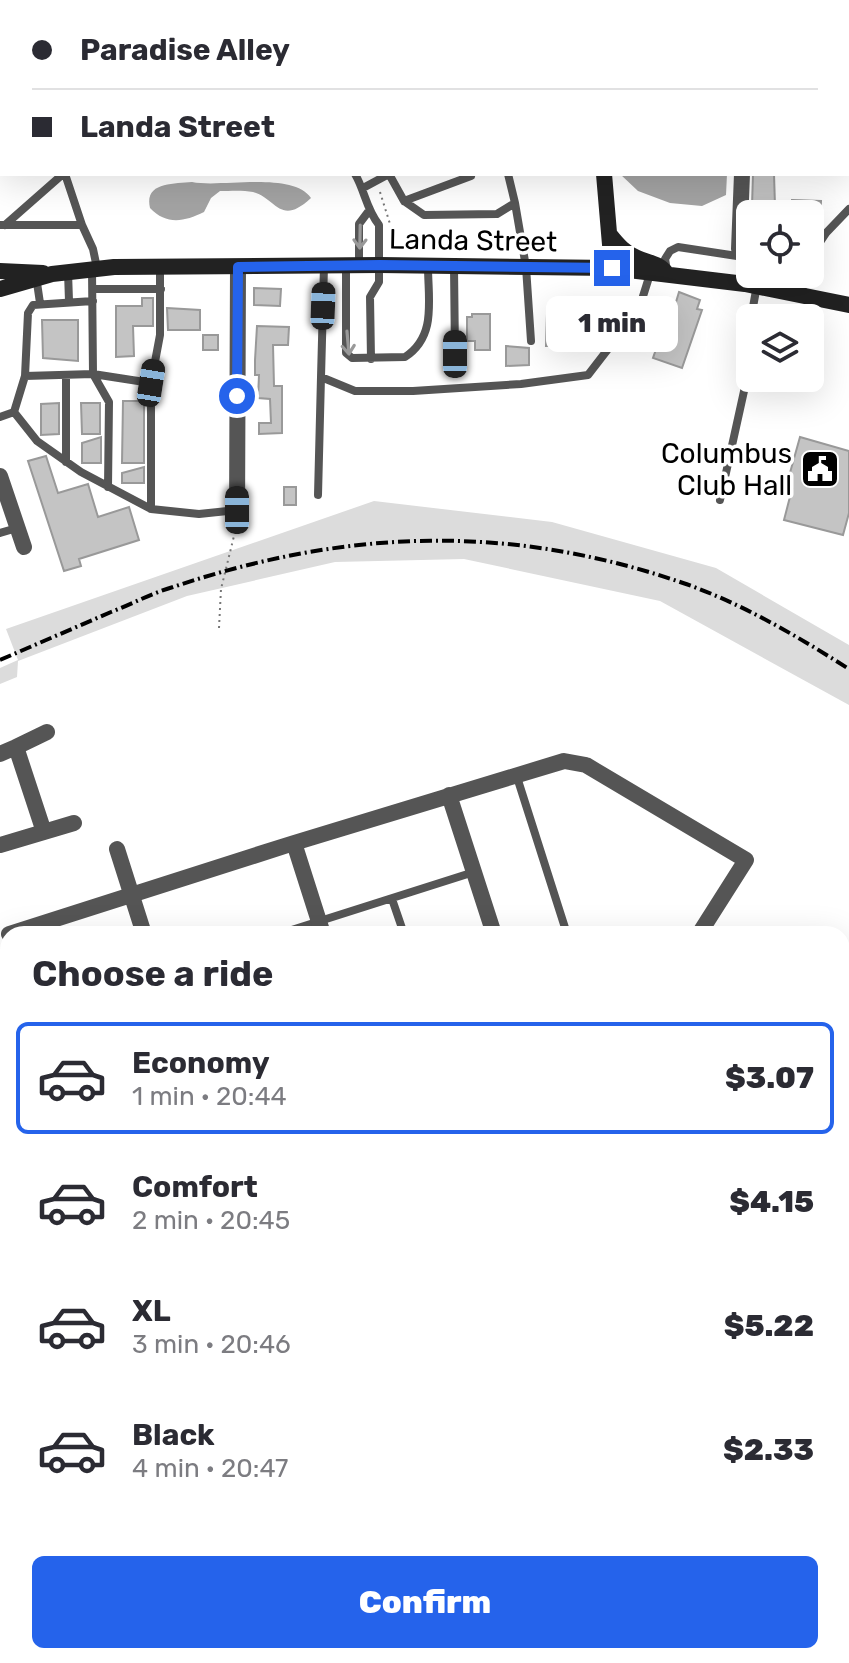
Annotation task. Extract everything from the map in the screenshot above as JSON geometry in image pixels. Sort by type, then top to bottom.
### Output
[{"type":"main road","points":[[604,176],[612,268]]},
{"type":"main road","points":[[610,235],[622,249],[637,258],[661,265],[668,275]]},
{"type":"main road","name":"Landa Street","points":[[0,289],[48,274],[126,267],[380,265],[612,268],[650,274],[736,279]]},
{"type":"main road","points":[[0,271],[48,274]]},
{"type":"main road","name":"Landa Street","points":[[783,288],[849,305]]},
{"type":"street","points":[[742,176],[743,200]]},
{"type":"street","points":[[237,517],[238,267]]},
{"type":"street","points":[[0,476],[24,547]]},
{"type":"street","points":[[0,754],[47,732]]},
{"type":"street","points":[[16,747],[44,832]]},
{"type":"street","points":[[34,926],[564,761],[586,765],[746,860],[704,926]]},
{"type":"street","points":[[449,795],[491,926]]},
{"type":"street","points":[[0,845],[74,823]]},
{"type":"street","points":[[294,843],[320,926]]},
{"type":"street","points":[[117,849],[141,926]]},
{"type":"lane","points":[[2,225],[62,176]]},
{"type":"lane","points":[[65,176],[93,249],[93,374],[109,402],[108,487]]},
{"type":"lane","points":[[356,176],[363,188],[368,212],[379,225],[379,282],[370,297],[371,359]]},
{"type":"lane","points":[[363,188],[385,176]]},
{"type":"lane","points":[[390,176],[404,201],[424,215],[497,214],[515,203]]},
{"type":"lane","points":[[404,201],[471,176]]},
{"type":"lane","points":[[508,176],[526,267],[531,341]]},
{"type":"lane","points":[[824,236],[849,209]]},
{"type":"lane","points":[[368,212],[359,224],[352,265],[346,353],[352,358],[405,357],[424,339],[428,315],[428,266]]},
{"type":"lane","points":[[2,225],[82,225]]},
{"type":"lane","points":[[668,275],[665,259],[670,251],[678,247],[736,252]]},
{"type":"lane","points":[[318,495],[324,266]]},
{"type":"lane","points":[[126,267],[127,289]]},
{"type":"lane","points":[[151,509],[151,383],[160,335],[160,267]]},
{"type":"lane","points":[[454,267],[455,354]]},
{"type":"lane","points":[[48,274],[69,301]]},
{"type":"lane","points":[[40,303],[48,274]]},
{"type":"lane","points":[[321,377],[355,391],[413,391],[521,384],[588,375],[639,309],[650,274]]},
{"type":"lane","points":[[802,294],[803,288]]},
{"type":"lane","points":[[93,289],[161,289]]},
{"type":"lane","points":[[14,412],[25,376],[28,313],[33,305],[93,301]]},
{"type":"lane","points":[[25,376],[93,374],[151,383]]},
{"type":"lane","points":[[66,375],[66,462]]},
{"type":"lane","points":[[720,500],[744,392]]},
{"type":"lane","points":[[14,412],[37,441],[66,462],[151,509],[237,517]]},
{"type":"lane","points":[[0,417],[14,412]]},
{"type":"lane","points":[[0,533],[17,528]]},
{"type":"lane","points":[[516,774],[564,926]]},
{"type":"lane","points":[[326,926],[392,899],[474,872]]},
{"type":"lane","points":[[392,899],[401,926]]},
{"type":"path","points":[[379,191],[395,240]]},
{"type":"path","points":[[219,628],[221,589],[237,517]]},
{"type":"shaded area","points":[[622,176],[727,176],[726,195],[702,206],[670,203],[638,191]]},
{"type":"shaded area","points":[[169,184],[288,185],[302,190],[311,198],[301,206],[285,210],[253,192],[220,191],[211,198],[204,212],[176,220],[162,217],[150,208],[151,193],[156,189]]},
{"type":"shaded area","points":[[374,501],[552,522],[716,568],[849,645],[849,705],[660,601],[464,559],[335,562],[187,596],[18,661],[17,677],[0,684],[0,668],[18,660],[6,629]]},
{"type":"building","points":[[753,176],[774,176],[775,200],[752,200]]},
{"type":"building","points":[[254,288],[281,289],[280,306],[254,305]]},
{"type":"building","points":[[679,292],[700,300],[697,309],[702,310],[682,368],[653,358]]},
{"type":"building","points":[[142,298],[153,298],[153,326],[133,326],[134,356],[116,357],[116,306],[142,306]]},
{"type":"building","points":[[167,308],[200,310],[200,330],[168,330]]},
{"type":"building","points":[[472,314],[490,314],[490,350],[475,350],[475,341],[467,341],[467,317],[472,317]]},
{"type":"building","points":[[547,314],[563,314],[562,346],[546,346]]},
{"type":"building","points":[[42,320],[78,320],[78,361],[43,358]]},
{"type":"building","points":[[257,326],[289,327],[288,345],[273,345],[274,386],[282,386],[282,433],[259,434],[259,423],[271,423],[270,399],[258,398],[259,375],[255,375]]},
{"type":"building","points":[[203,335],[218,335],[218,350],[203,350]]},
{"type":"building","points":[[506,346],[529,348],[529,365],[506,366]]},
{"type":"building","points":[[123,401],[144,401],[144,463],[122,463]]},
{"type":"building","points":[[59,403],[59,434],[41,435],[41,404]]},
{"type":"building","points":[[81,403],[100,403],[100,434],[82,434]]},
{"type":"building","points":[[101,437],[101,463],[82,463],[82,443]]},
{"type":"building","name":"Columbus Club Hall","points":[[800,437],[849,451],[849,513],[843,535],[784,520],[792,489],[786,487]]},
{"type":"building","points":[[46,456],[58,493],[88,484],[98,517],[129,507],[139,540],[79,559],[81,566],[64,571],[28,461]]},
{"type":"building","points":[[144,467],[144,483],[122,483],[122,473]]},
{"type":"building","points":[[284,487],[296,487],[296,505],[284,505]]},
{"type":"railway","points":[[0,660],[157,592],[237,568],[301,553],[365,544],[428,541],[491,543],[554,550],[683,583],[768,621],[849,669]]},
{"type":"place","name":"Columbus Club Hall","points":[[820,469]]},
{"type":"route","points":[[237,396],[238,267],[612,268]]}]
